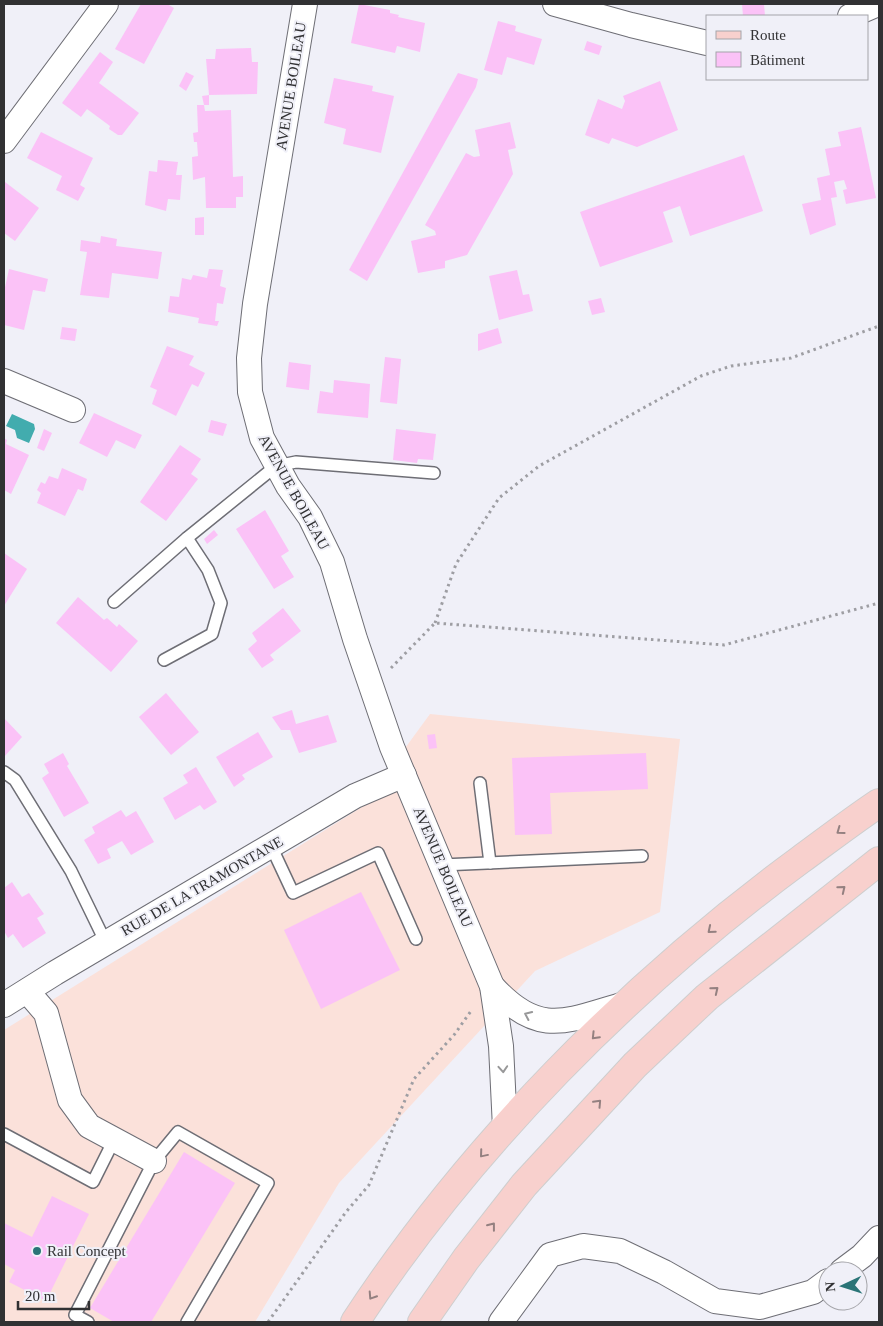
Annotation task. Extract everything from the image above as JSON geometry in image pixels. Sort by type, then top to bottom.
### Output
[{"type":"main road","points":[[354,1322],[389,1270],[505,1128],[625,1004],[752,896],[879,803]]},
{"type":"main road","points":[[422,1322],[466,1259],[524,1185],[634,1065],[707,997],[879,861]]},
{"type":"main road","points":[[432,1322],[466,1259]]},
{"type":"street","points":[[4,141],[106,4]]},
{"type":"street","name":"AVENUE BOILEAU","points":[[305,4],[255,304],[249,358],[250,392],[262,438],[276,466],[310,517],[332,562],[355,639],[404,775],[492,986],[501,1046],[505,1128]]},
{"type":"street","points":[[555,4],[631,26],[706,43]]},
{"type":"street","points":[[852,15],[878,4]]},
{"type":"street","points":[[4,381],[73,410]]},
{"type":"street","name":"RUE DE LA TRAMONTANE","points":[[11,997],[354,796],[404,775]]},
{"type":"street","name":"AVENUE BOILEAU","points":[[492,986],[519,1012],[538,1020],[555,1023],[625,1004]]},
{"type":"street","points":[[11,997],[46,1013],[70,1100],[89,1126],[154,1161]]},
{"type":"street","points":[[855,1261],[879,1238]]},
{"type":"street","points":[[501,1322],[550,1255],[583,1246],[620,1251],[664,1272],[715,1301],[760,1307],[813,1292],[818,1288]]},
{"type":"lane","points":[[114,602],[187,538],[276,466],[296,462],[434,473]]},
{"type":"lane","points":[[164,660],[212,634],[221,603],[208,570],[187,538]]},
{"type":"lane","points":[[4,772],[15,780],[71,870],[106,943]]},
{"type":"lane","points":[[480,783],[490,863]]},
{"type":"lane","points":[[271,846],[293,893],[378,853],[416,939]]},
{"type":"lane","points":[[442,864],[642,856]]},
{"type":"lane","points":[[88,1322],[75,1315],[154,1161],[178,1132],[268,1183],[187,1322]]},
{"type":"lane","points":[[4,1134],[93,1182],[114,1140]]},
{"type":"path","points":[[388,671],[435,623],[456,564],[499,498],[539,466],[701,376],[731,366],[791,358],[879,326]]},
{"type":"path","points":[[435,623],[724,645],[879,603]]},
{"type":"path","points":[[268,1322],[346,1212],[369,1185],[414,1078],[454,1035],[475,1006]]},
{"type":"shaded area","points":[[430,714],[680,739],[660,912],[535,971],[339,1183],[255,1322],[4,1322],[4,1030],[362,807]]},
{"type":"water","points":[[12,414],[34,424],[35,429],[29,443],[17,438],[15,430],[6,426]]},
{"type":"building","points":[[141,4],[167,4],[174,8],[144,64],[115,49]]},
{"type":"building","points":[[359,4],[390,10],[390,13],[399,15],[398,17],[425,23],[420,52],[397,46],[395,53],[351,43]]},
{"type":"building","points":[[742,4],[764,4],[765,15],[743,15]]},
{"type":"building","points":[[498,21],[516,26],[515,31],[542,39],[534,65],[507,57],[502,75],[484,70]]},
{"type":"building","points":[[587,41],[602,46],[599,55],[584,50]]},
{"type":"building","points":[[251,48],[252,62],[258,62],[257,94],[209,95],[206,59],[215,59],[216,49]]},
{"type":"building","points":[[100,52],[113,62],[99,83],[139,113],[122,135],[118,135],[109,129],[110,126],[87,109],[81,117],[62,103]]},
{"type":"building","points":[[186,72],[194,76],[186,91],[179,86]]},
{"type":"building","points":[[458,73],[478,79],[476,87],[367,281],[349,270]]},
{"type":"building","points":[[334,78],[373,86],[372,91],[394,96],[381,153],[343,144],[346,129],[324,123]]},
{"type":"building","points":[[660,81],[678,130],[637,147],[612,138],[609,144],[585,135],[598,99],[622,109],[625,101],[623,96]]},
{"type":"building","points":[[209,95],[209,105],[204,105],[202,96]]},
{"type":"building","points":[[197,105],[204,105],[205,111],[231,110],[233,177],[243,176],[243,197],[236,197],[236,208],[206,208],[205,177],[193,180],[192,157],[198,156],[197,142],[194,142],[193,133],[198,132]]},
{"type":"building","points":[[510,122],[516,148],[508,150],[513,174],[467,255],[445,261],[445,268],[418,273],[411,241],[436,235],[435,231],[425,225],[466,153],[474,157],[480,156],[475,130]]},
{"type":"building","points":[[861,127],[876,198],[846,204],[843,190],[847,189],[844,180],[834,182],[837,197],[831,198],[836,225],[810,235],[802,204],[821,200],[817,178],[830,175],[825,149],[841,146],[838,132]]},
{"type":"building","points":[[41,132],[93,158],[80,185],[85,188],[78,201],[56,190],[62,176],[27,158]]},
{"type":"building","points":[[744,155],[763,211],[690,236],[680,206],[663,212],[673,242],[600,267],[580,212]]},
{"type":"building","points":[[158,160],[178,162],[176,175],[182,175],[180,200],[168,199],[166,211],[145,205],[149,171],[157,172]]},
{"type":"building","points":[[5,182],[39,208],[15,241],[4,233]]},
{"type":"building","points":[[204,217],[204,235],[195,235],[195,218]]},
{"type":"building","points":[[101,236],[117,239],[116,246],[162,252],[158,279],[112,273],[109,298],[80,295],[87,252],[80,251],[81,240],[100,243]]},
{"type":"building","points":[[9,269],[48,279],[45,292],[33,290],[24,330],[4,325],[4,292]]},
{"type":"building","points":[[209,269],[223,270],[220,286],[226,288],[223,304],[217,303],[215,321],[219,321],[217,326],[198,323],[199,318],[168,312],[170,296],[179,297],[182,278],[191,280],[193,275],[207,278]]},
{"type":"building","points":[[517,270],[523,295],[529,294],[533,311],[499,320],[489,276]]},
{"type":"building","points":[[601,298],[605,312],[592,315],[588,301]]},
{"type":"building","points":[[62,327],[77,329],[75,341],[60,339]]},
{"type":"building","points":[[498,328],[502,343],[478,351],[478,334]]},
{"type":"building","points":[[167,346],[194,356],[189,365],[205,373],[198,387],[192,384],[176,416],[152,404],[157,390],[150,387]]},
{"type":"building","points":[[385,357],[401,359],[397,404],[380,402]]},
{"type":"building","points":[[289,362],[311,365],[309,390],[286,387]]},
{"type":"building","points":[[334,380],[370,384],[368,418],[317,413],[320,391],[333,393]]},
{"type":"building","points":[[94,413],[142,435],[135,449],[116,440],[107,457],[79,443]]},
{"type":"building","points":[[211,420],[227,424],[223,436],[208,432]]},
{"type":"building","points":[[44,429],[52,433],[44,451],[37,448]]},
{"type":"building","points":[[396,429],[436,434],[433,460],[418,459],[417,463],[393,460]]},
{"type":"building","points":[[4,438],[7,440],[6,444],[29,455],[11,494],[4,490]]},
{"type":"building","points":[[180,445],[201,459],[191,474],[198,479],[166,521],[140,502]]},
{"type":"building","points":[[62,468],[87,479],[83,491],[78,489],[65,516],[37,503],[41,493],[37,490],[41,482],[45,484],[49,476],[58,479]]},
{"type":"building","points":[[265,510],[289,551],[281,556],[294,577],[274,589],[236,529]]},
{"type":"building","points":[[214,530],[218,535],[207,544],[204,539]]},
{"type":"building","points":[[4,553],[27,569],[4,606]]},
{"type":"building","points":[[78,597],[104,620],[107,618],[117,627],[119,624],[138,641],[111,672],[56,623]]},
{"type":"building","points":[[283,608],[301,631],[270,655],[274,660],[262,668],[248,649],[257,641],[252,633]]},
{"type":"building","points":[[166,693],[199,732],[171,755],[139,717]]},
{"type":"building","points":[[292,710],[296,724],[328,715],[337,742],[299,753],[290,730],[281,730],[272,717]]},
{"type":"building","points":[[4,718],[22,737],[4,757]]},
{"type":"building","points":[[258,732],[273,757],[242,775],[245,779],[234,787],[216,757]]},
{"type":"building","points":[[435,734],[437,748],[429,749],[427,735]]},
{"type":"building","points":[[63,753],[69,764],[67,766],[89,803],[64,817],[42,778],[49,773],[44,764]]},
{"type":"building","points":[[646,753],[648,789],[550,793],[552,834],[515,835],[512,758]]},
{"type":"building","points":[[196,767],[217,802],[204,810],[200,805],[175,820],[163,798],[188,783],[183,775]]},
{"type":"building","points":[[121,810],[126,817],[136,811],[154,842],[131,855],[122,841],[107,849],[111,858],[98,864],[84,840],[95,833],[92,827]]},
{"type":"building","points":[[12,882],[22,897],[29,893],[44,914],[37,918],[46,933],[23,948],[13,934],[8,938],[4,931],[4,888]]},
{"type":"building","points":[[361,892],[400,970],[321,1009],[284,930]]},
{"type":"building","points":[[184,1152],[235,1183],[151,1322],[114,1322],[90,1308]]},
{"type":"building","name":"Rail Concept","points":[[52,1196],[89,1214],[46,1301],[9,1282],[15,1270],[4,1264],[4,1223],[32,1237]]},
{"type":"place","name":"Rail Concept","points":[[37,1251]]}]
